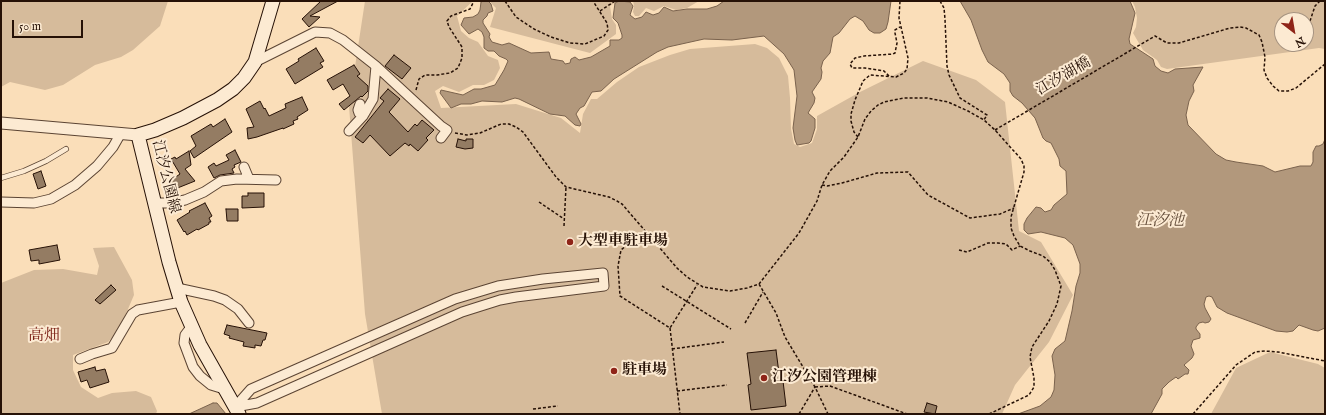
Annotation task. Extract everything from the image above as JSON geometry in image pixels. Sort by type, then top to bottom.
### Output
[{"type":"main road","name":"江汐公園線","points":[[237,410],[191,327],[181,302],[138,135],[155,130],[183,118],[217,100],[233,89],[244,78],[255,62],[273,1]]},
{"type":"street","points":[[255,62],[315,32],[330,32],[343,40],[376,66],[447,130],[441,138]]},
{"type":"street","points":[[349,131],[362,116],[373,99],[376,66]]},
{"type":"street","points":[[360,104],[358,110],[362,116]]},
{"type":"street","points":[[1,123],[138,135]]},
{"type":"street","points":[[1,202],[34,203],[51,199],[75,185],[97,166],[113,146],[120,133]]},
{"type":"street","points":[[244,167],[248,179]]},
{"type":"street","points":[[156,203],[170,203],[185,200],[204,192],[220,181],[248,179],[276,180]]},
{"type":"street","points":[[603,273],[604,286],[516,297],[500,300],[462,312],[257,403],[237,410],[251,389],[455,299],[498,286],[543,279],[603,273]]},
{"type":"street","points":[[177,288],[214,296],[225,300],[238,309],[249,323]]},
{"type":"street","points":[[80,359],[112,348],[132,314],[138,310],[181,302]]},
{"type":"lane","points":[[1,178],[24,171],[66,149]]},
{"type":"path","points":[[415,102],[416,88],[419,79],[424,75],[450,73],[458,68],[462,58],[462,47],[449,27],[448,21],[451,16],[466,12],[470,9],[474,1]]},
{"type":"path","points":[[505,1],[516,18],[534,29],[551,37],[570,43],[585,44],[604,36],[608,30],[607,23],[593,1]]},
{"type":"path","points":[[600,11],[615,1]]},
{"type":"path","points":[[858,136],[854,132],[851,114],[854,100],[863,81],[870,75],[896,77],[904,73],[907,69],[908,58],[900,27],[900,1]]},
{"type":"path","points":[[940,1],[944,8],[947,66],[949,75],[960,98],[987,115],[984,120]]},
{"type":"path","points":[[1313,12],[1315,6],[1320,1]]},
{"type":"path","points":[[890,77],[884,71],[865,68],[852,68],[850,64],[855,58],[895,53],[897,43],[895,30],[900,27]]},
{"type":"path","name":"江汐湖橋","points":[[995,130],[1155,36],[1167,43],[1179,43],[1230,28],[1246,28],[1259,35],[1265,57],[1264,70],[1267,78],[1279,91],[1288,91],[1296,88],[1325,64]]},
{"type":"path","points":[[447,130],[456,134],[467,135],[480,133],[501,124],[508,124],[516,127],[523,132],[556,177],[566,187],[609,198],[622,204],[677,268],[697,285],[713,290],[730,291],[759,284],[799,233],[817,201],[822,185],[830,171],[844,157],[858,136],[861,127],[871,111],[878,105],[884,102],[904,98],[927,98],[948,102],[968,111],[984,120],[1021,159],[1024,166],[1024,172],[1011,217],[1011,228],[1020,246],[1044,256],[1050,262],[1055,270],[1061,286],[1057,304],[1049,321],[1032,347],[1030,357],[1034,387],[1029,395],[989,414]]},
{"type":"path","points":[[822,185],[828,186],[877,174],[908,172],[928,195],[970,218],[1000,214],[1014,208]]},
{"type":"path","points":[[564,226],[566,187]]},
{"type":"path","points":[[538,202],[564,219]]},
{"type":"path","points":[[653,240],[638,240],[627,245],[621,250],[618,266],[620,296],[670,328]]},
{"type":"path","points":[[959,250],[967,252],[974,248],[993,243],[1006,244],[1012,250],[1020,246]]},
{"type":"path","points":[[759,284],[776,313],[785,337],[815,387],[828,414]]},
{"type":"path","points":[[680,414],[670,328],[697,285]]},
{"type":"path","points":[[662,286],[731,329]]},
{"type":"path","points":[[745,323],[763,292]]},
{"type":"path","points":[[672,349],[724,342]]},
{"type":"path","points":[[1193,414],[1236,365],[1255,352],[1278,352],[1325,361]]},
{"type":"path","points":[[677,391],[727,385]]},
{"type":"path","points":[[815,387],[830,386],[907,414]]},
{"type":"path","points":[[799,414],[815,387]]},
{"type":"path","points":[[533,409],[558,406]]},
{"type":"shaded area","points":[[1,1],[168,1],[160,26],[133,50],[121,57],[95,65],[63,85],[45,90],[10,82],[1,87]]},
{"type":"shaded area","points":[[365,1],[473,1],[457,16],[461,31],[469,38],[478,42],[488,56],[498,60],[500,68],[494,80],[484,85],[473,85],[459,92],[443,86],[435,91],[441,108],[516,104],[561,118],[580,133],[583,114],[591,99],[597,99],[617,82],[639,67],[690,49],[755,44],[767,48],[779,58],[788,76],[791,129],[794,144],[800,147],[812,143],[817,129],[817,116],[860,92],[923,61],[976,80],[1005,102],[1019,231],[1041,242],[1073,295],[1049,342],[1015,385],[1002,414],[382,414],[365,314],[349,106]]},
{"type":"shaded area","points":[[489,1],[617,1],[610,6],[612,19],[616,25],[616,34],[590,53],[490,27],[496,8]]},
{"type":"shaded area","points":[[633,1],[699,1],[687,8],[676,10],[664,6],[654,11],[646,8],[639,16],[635,16],[633,12]]},
{"type":"shaded area","points":[[1132,1],[1325,1],[1325,49],[1314,49],[1314,12],[1274,12],[1274,52],[1290,52],[1167,69],[1161,67],[1157,60],[1143,50],[1133,33],[1136,27],[1137,18]]},
{"type":"shaded area","points":[[114,247],[132,280],[134,295],[119,330],[108,342],[73,355],[73,370],[81,387],[98,398],[112,393],[136,391],[151,397],[157,411],[156,414],[1,414],[1,283],[34,270],[63,269],[97,275],[99,266],[93,248]]},
{"type":"shaded area","points":[[1270,352],[1318,364],[1325,368],[1325,414],[1211,414],[1236,368]]},
{"type":"water","points":[[488,1],[491,4],[493,11],[488,13],[483,20],[492,42],[502,45],[509,43],[531,53],[549,52],[551,59],[563,61],[565,64],[570,63],[571,59],[575,57],[579,60],[591,57],[610,46],[610,40],[619,40],[622,38],[618,23],[613,18],[615,3],[619,1],[630,2],[633,6],[630,15],[635,19],[642,17],[646,12],[653,15],[659,13],[664,7],[673,11],[707,9],[717,6],[724,1],[891,1],[886,29],[880,33],[874,33],[869,30],[863,21],[855,16],[850,19],[839,33],[833,37],[830,53],[823,61],[821,68],[821,79],[812,92],[815,98],[814,103],[808,113],[815,119],[815,128],[811,141],[809,143],[797,145],[793,128],[797,96],[794,70],[784,54],[764,36],[732,40],[704,39],[668,47],[657,52],[614,79],[601,91],[592,92],[584,106],[580,108],[576,114],[581,124],[580,126],[575,125],[565,116],[550,114],[515,98],[502,102],[482,101],[471,104],[461,104],[451,108],[440,93],[441,90],[463,95],[474,89],[481,89],[495,85],[508,61],[494,51],[488,51],[484,48],[484,37],[482,32],[478,29],[469,34],[461,25],[464,18],[473,17],[478,14],[481,2]]},
{"type":"water","name":"江汐池","points":[[960,1],[1130,1],[1135,13],[1129,39],[1130,44],[1153,59],[1155,66],[1161,71],[1168,73],[1175,69],[1203,67],[1193,85],[1194,91],[1189,101],[1186,115],[1188,125],[1216,154],[1226,160],[1263,166],[1275,172],[1300,166],[1311,166],[1313,162],[1313,152],[1316,146],[1323,144],[1325,139],[1325,328],[1318,331],[1299,325],[1293,331],[1276,331],[1227,313],[1217,307],[1212,297],[1209,296],[1206,297],[1204,304],[1211,319],[1209,322],[1199,323],[1196,327],[1200,334],[1200,338],[1193,340],[1191,346],[1194,354],[1192,358],[1184,365],[1189,370],[1188,374],[1185,374],[1178,379],[1176,377],[1162,389],[1162,394],[1151,414],[1018,414],[1040,406],[1051,397],[1054,390],[1055,375],[1052,356],[1055,349],[1065,341],[1080,273],[1080,264],[1073,245],[1065,238],[1041,232],[1028,234],[1024,230],[1024,224],[1027,218],[1036,207],[1041,208],[1045,212],[1051,210],[1054,205],[1067,194],[1066,171],[1060,166],[1059,159],[1051,143],[1043,138],[1035,118],[1022,103],[1013,96],[1010,91],[1010,83],[1004,74],[988,62],[971,20]]},
{"type":"water","points":[[213,403],[217,403],[226,414],[189,414]]},
{"type":"building","points":[[321,1],[338,1],[310,16],[320,17],[309,27],[302,19]]},
{"type":"building","points":[[316,48],[324,61],[320,63],[323,67],[295,84],[286,69],[299,61],[298,59]]},
{"type":"building","points":[[394,55],[411,68],[402,79],[385,66]]},
{"type":"building","points":[[354,65],[360,74],[357,76],[368,86],[368,91],[344,110],[339,104],[350,96],[343,84],[333,90],[327,80]]},
{"type":"building","points":[[388,89],[400,99],[389,112],[408,132],[415,124],[417,126],[422,120],[434,130],[426,138],[428,140],[418,151],[410,144],[409,146],[405,143],[390,156],[370,135],[363,143],[355,137],[384,101],[380,98]]},
{"type":"building","points":[[302,97],[308,110],[297,117],[298,119],[293,121],[294,124],[283,129],[248,139],[247,128],[254,127],[246,109],[260,101],[269,116],[286,108],[285,104]]},
{"type":"building","points":[[225,119],[232,132],[194,158],[190,151],[196,146],[191,136],[211,124],[213,127]]},
{"type":"building","points":[[458,139],[466,141],[466,139],[473,139],[473,148],[465,149],[456,147]]},
{"type":"building","points":[[235,150],[241,162],[234,165],[235,167],[232,169],[234,173],[220,175],[214,178],[208,167],[214,163],[216,166],[229,160],[226,155]]},
{"type":"building","points":[[189,151],[191,165],[185,169],[195,181],[175,189],[170,181],[180,174],[171,159],[175,157],[176,159]]},
{"type":"building","points":[[41,171],[46,186],[38,189],[33,174]]},
{"type":"building","points":[[248,193],[264,193],[264,207],[242,208],[242,196],[248,196]]},
{"type":"building","points":[[205,203],[212,216],[209,218],[211,222],[187,235],[177,220],[190,212],[189,211]]},
{"type":"building","points":[[226,209],[238,209],[238,221],[227,221]]},
{"type":"building","points":[[57,245],[60,260],[39,264],[39,260],[31,261],[29,250]]},
{"type":"building","points":[[111,285],[116,290],[100,304],[95,300]]},
{"type":"building","points":[[227,325],[267,333],[265,340],[263,340],[261,346],[255,345],[255,348],[243,346],[244,342],[229,338],[230,336],[224,334]]},
{"type":"building","name":"江汐公園管理棟","points":[[776,350],[780,381],[783,381],[786,406],[751,410],[748,385],[751,384],[747,353]]},
{"type":"building","points":[[95,367],[96,371],[105,369],[109,382],[90,388],[87,380],[81,382],[78,372]]},
{"type":"building","points":[[927,403],[937,406],[935,414],[924,412]]},
{"type":"place","name":"大型車駐車場","points":[[570,242]]},
{"type":"place","name":"駐車場","points":[[614,371]]},
{"type":"place","name":"江汐公園管理棟","points":[[764,378]]},
{"type":"district","name":"高畑","points":[[44,337]]}]
